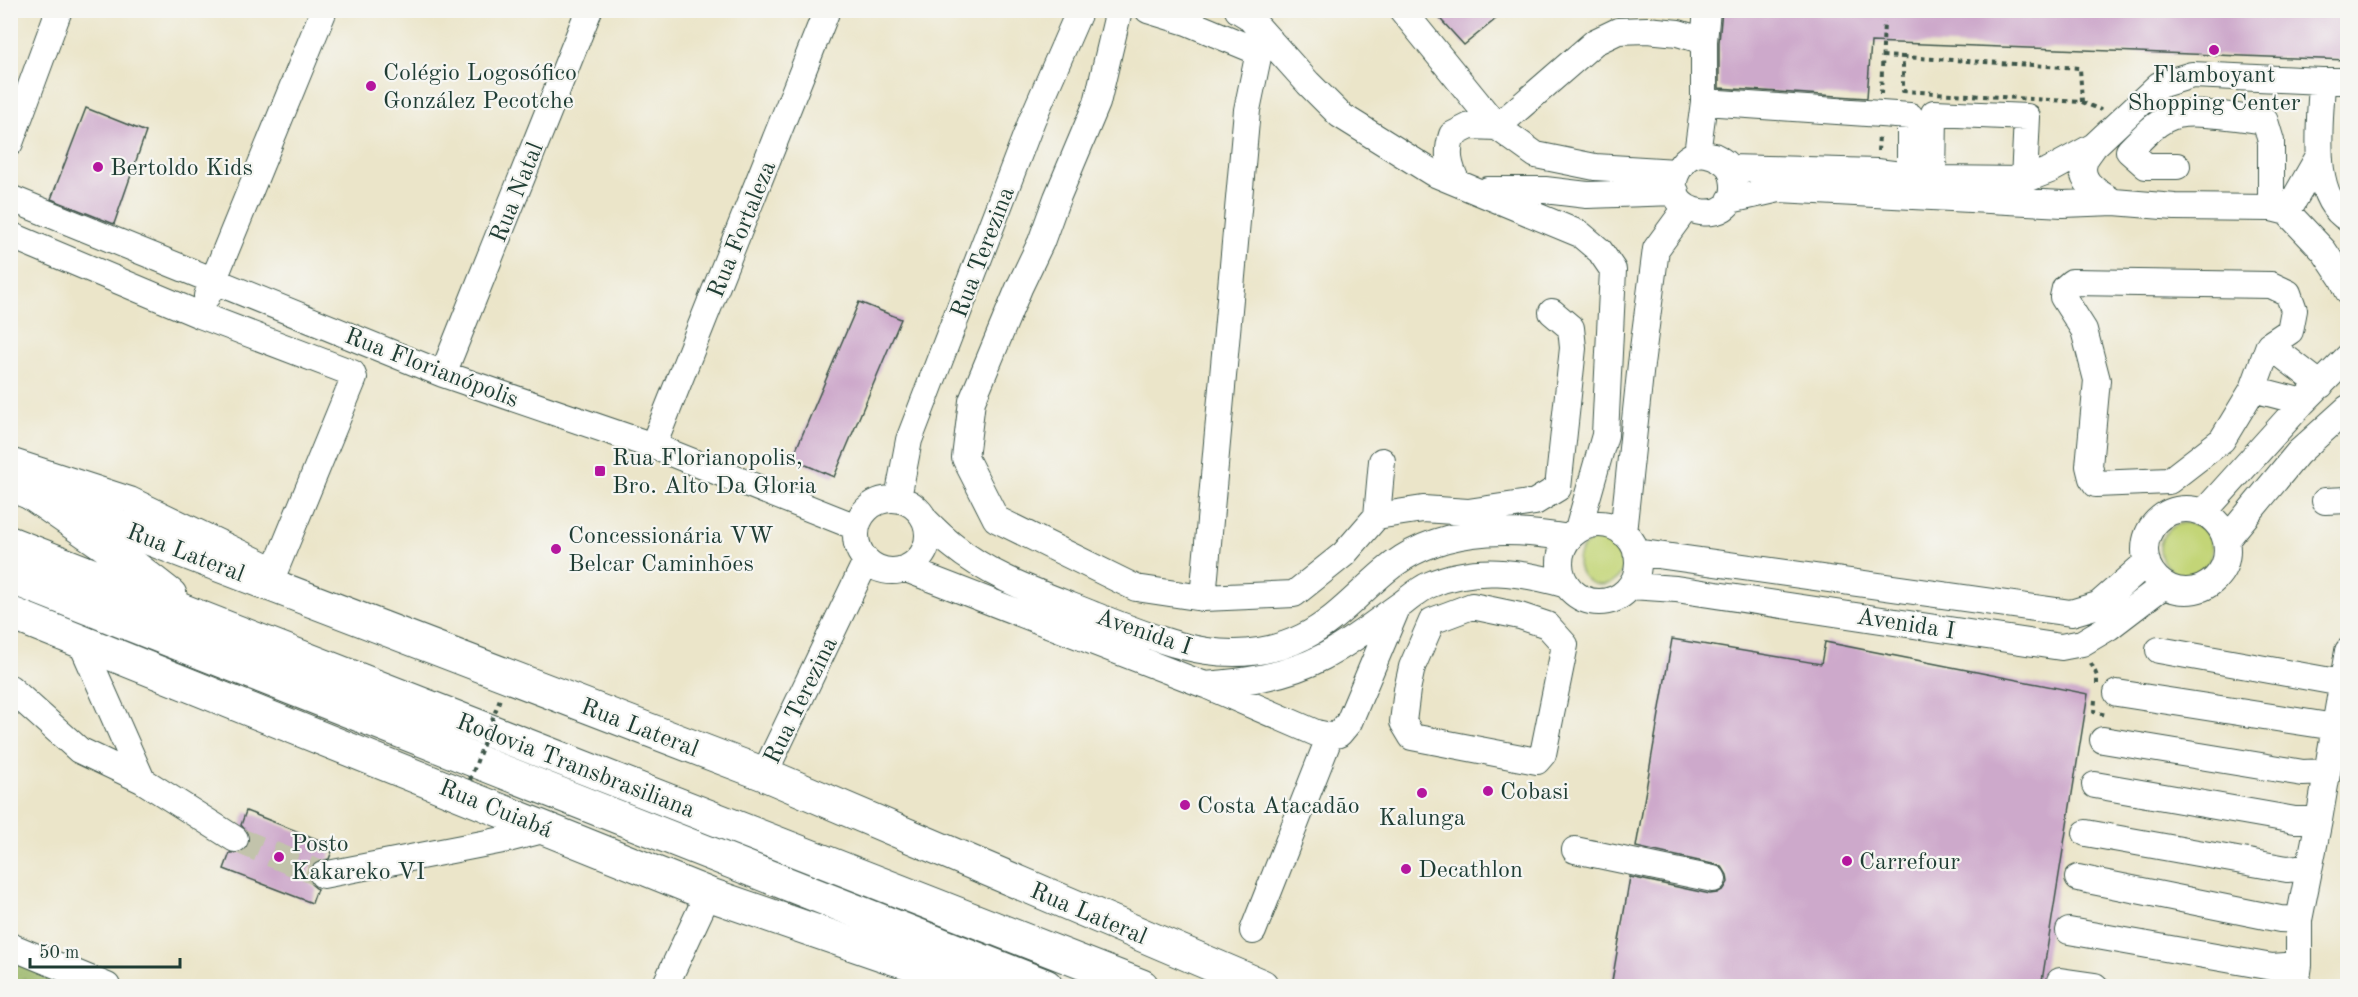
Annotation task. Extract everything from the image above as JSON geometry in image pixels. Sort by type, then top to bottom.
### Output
[{"type":"main road","points":[[20,488],[111,549],[200,618]]},
{"type":"main road","name":"Rua Lateral","points":[[20,488],[764,774],[1262,987]]},
{"type":"main road","name":"Rodovia Transbrasiliana","points":[[10,543],[1142,987]]},
{"type":"main road","name":"Rodovia Transbrasiliana","points":[[10,577],[1046,987]]},
{"type":"main road","name":"Rua Cuiabá","points":[[10,613],[708,894],[893,958],[988,987]]},
{"type":"street","points":[[10,143],[60,10]]},
{"type":"street","points":[[200,315],[324,10]]},
{"type":"street","name":"Rua Natal","points":[[443,374],[589,10]]},
{"type":"street","name":"Rua Fortaleza","points":[[653,446],[827,10]]},
{"type":"street","name":"Rua Terezina","points":[[898,498],[909,440],[1032,120],[1080,10]]},
{"type":"street","points":[[1119,10],[1097,103],[1041,242],[1019,288],[972,401],[965,458],[996,519],[1136,588],[1203,598],[1294,594],[1344,554],[1377,516],[1382,462]]},
{"type":"street","points":[[1148,10],[1264,46]]},
{"type":"street","points":[[1238,10],[1248,16],[1264,46],[1308,83],[1340,115],[1433,173],[1580,234],[1600,250],[1613,270],[1605,435],[1574,534],[1563,549],[1560,561],[1567,585],[1575,594],[1586,600],[1599,602],[1611,600],[1631,586],[1636,575],[1638,564],[1630,543],[1641,364],[1656,249],[1679,191],[1685,161],[1698,154],[1707,154],[1716,156],[1730,168],[1734,178],[1734,190],[1730,200]]},
{"type":"street","points":[[1402,10],[1497,127],[1536,155],[1595,167],[1679,191],[1704,214],[1714,213],[1730,200],[1779,189],[2063,204],[2114,202],[2175,207],[2279,210],[2324,251],[2346,281]]},
{"type":"street","points":[[1698,154],[1704,102],[1704,41],[1707,10]]},
{"type":"street","points":[[1679,191],[1587,195],[1545,190],[1466,186],[1450,169],[1448,155],[1452,135],[1470,126],[1497,127],[1595,42],[1618,30],[1678,33],[1704,41]]},
{"type":"street","points":[[1203,598],[1247,110],[1264,46]]},
{"type":"street","points":[[2114,202],[2097,192],[2085,179],[2083,163],[2094,146],[2159,85],[2192,75],[2348,81]]},
{"type":"street","points":[[2322,81],[2319,156],[2328,194],[2334,205],[2348,219]]},
{"type":"street","points":[[1704,102],[1910,116],[1922,177]]},
{"type":"street","points":[[1922,177],[1934,113],[2027,117],[2024,180]]},
{"type":"street","points":[[2177,166],[2146,166],[2129,151],[2152,127],[2177,115],[2206,115],[2265,121],[2271,141],[2279,210]]},
{"type":"street","points":[[1730,168],[1877,172],[1922,177],[2024,180],[2050,170],[2094,146]]},
{"type":"street","points":[[2279,210],[2319,156]]},
{"type":"street","points":[[2050,170],[2063,175],[2072,186],[2063,204]]},
{"type":"street","name":"Rua Florianópolis","points":[[10,198],[443,374],[653,446],[856,527]]},
{"type":"street","points":[[10,235],[200,315],[353,375],[350,389],[275,570],[130,500],[10,461]]},
{"type":"street","points":[[2072,282],[2271,285],[2288,293],[2294,310],[2290,330],[2269,345],[2253,389],[2223,440],[2169,481],[2096,484],[2089,466],[2097,380],[2084,330],[2062,297],[2065,288],[2072,282]]},
{"type":"street","points":[[1377,516],[1423,509],[1468,512],[1535,502],[1558,488],[1573,348],[1571,328],[1552,312]]},
{"type":"street","points":[[2269,345],[2312,393]]},
{"type":"street","points":[[2204,513],[2312,393],[2348,357]]},
{"type":"street","points":[[1569,388],[1608,362]]},
{"type":"street","points":[[2253,389],[2312,393]]},
{"type":"street","points":[[2226,540],[2298,453],[2348,408]]},
{"type":"street","points":[[898,498],[910,503],[926,520],[928,532],[923,554],[906,569],[887,572],[878,570],[866,561],[857,545],[856,527],[860,518],[872,504],[881,500],[898,498]]},
{"type":"street","points":[[2187,508],[2211,517],[2220,527],[2226,540],[2228,554],[2224,567],[2216,579],[2204,587],[2191,591],[2177,590],[2164,585],[2153,575],[2147,562],[2145,549],[2147,536],[2162,516],[2174,510],[2187,508]]},
{"type":"street","name":"Avenida I","points":[[926,520],[952,546],[1015,584],[1172,645],[1232,654],[1268,650],[1303,637],[1334,617],[1386,570],[1419,549],[1458,535],[1499,531],[1574,534]]},
{"type":"street","points":[[1574,534],[1590,525],[1602,524],[1613,527],[1630,543]]},
{"type":"street","name":"Avenida I","points":[[1630,543],[2071,613],[2098,605],[2147,562]]},
{"type":"street","name":"Rua Terezina","points":[[764,774],[866,561]]},
{"type":"street","name":"Avenida I","points":[[906,569],[1205,685],[1243,682],[1279,674],[1323,657],[1428,585],[1456,577],[1496,571],[1530,574],[1567,585]]},
{"type":"street","name":"Avenida I","points":[[1631,586],[1687,591],[2061,647],[2082,643],[2109,627],[2164,585]]},
{"type":"street","points":[[1205,685],[1316,733],[1330,736],[1339,734],[1349,722],[1398,606]]},
{"type":"street","points":[[1472,606],[1520,616],[1547,626],[1565,645],[1543,754],[1537,761],[1412,737],[1403,722],[1409,679],[1432,621],[1472,606]]},
{"type":"street","points":[[81,642],[142,780]]},
{"type":"street","points":[[2159,650],[2342,683]]},
{"type":"street","points":[[2069,932],[2272,967],[2297,976],[2299,920],[2348,651]]},
{"type":"street","points":[[1376,657],[1409,679]]},
{"type":"street","points":[[10,688],[79,750],[142,780],[236,839]]},
{"type":"street","points":[[2109,716],[2335,727]]},
{"type":"street","points":[[2109,716],[2303,773],[2326,772]]},
{"type":"street","points":[[1253,931],[1330,736]]},
{"type":"street","points":[[2095,785],[2295,820],[2319,820]]},
{"type":"street","points":[[323,875],[508,839],[547,829]]},
{"type":"street","points":[[2086,833],[2288,869],[2309,867]]},
{"type":"street","points":[[1575,850],[1713,879]]},
{"type":"street","points":[[2078,878],[2280,919],[2299,920]]},
{"type":"street","points":[[665,987],[708,894]]},
{"type":"street","points":[[10,946],[107,987]]},
{"type":"street","points":[[2060,981],[2095,987]]},
{"type":"path","points":[[1882,56],[1903,57],[2080,68],[2082,102],[1903,91],[1903,57]]},
{"type":"path","points":[[2082,643],[2097,676],[2094,712],[2109,716]]},
{"type":"path","points":[[470,780],[501,696]]},
{"type":"green space","points":[[2181,523],[2191,523],[2205,530],[2212,549],[2205,568],[2191,575],[2181,575],[2171,571],[2164,564],[2160,554],[2160,544],[2164,534],[2171,527]]},
{"type":"green space","points":[[1601,539],[1617,546],[1624,562],[1617,578],[1601,585],[1585,578],[1578,562],[1585,546]]},
{"type":"green space","points":[[11,957],[81,986],[11,986]]},
{"type":"building","points":[[1432,10],[1507,10],[1464,45]]},
{"type":"building","name":"Flamboyant Shopping Center","points":[[1722,10],[2348,10],[2348,60],[1871,42],[1867,98],[1719,88]]},
{"type":"building","name":"Bertoldo Kids","points":[[86,108],[146,132],[114,224],[51,199]]},
{"type":"building","points":[[859,302],[901,319],[834,477],[792,459]]},
{"type":"building","name":"Carrefour","points":[[1672,639],[1821,664],[1825,642],[2088,694],[2041,987],[1611,987],[1630,877],[1710,894],[1724,889],[1728,882],[1723,868],[1717,865],[1636,847]]},
{"type":"building","name":"Posto Kakareko VI","points":[[246,811],[334,846],[329,859],[314,863],[309,870],[308,878],[317,889],[312,903],[224,869],[230,853],[241,852],[248,847],[250,840],[248,833],[241,825]]},
{"type":"tunnel","points":[[235,839],[323,875]]},
{"type":"place","name":"Flamboyant Shopping Center","points":[[2214,50]]},
{"type":"place","name":"Colégio Logosófico González Pecotche","points":[[371,86]]},
{"type":"place","name":"Bertoldo Kids","points":[[98,167]]},
{"type":"place","name":"Rua Florianopolis, Bro. Alto Da Gloria","points":[[600,471]]},
{"type":"place","name":"Concessionária VW Belcar Caminhões","points":[[556,549]]},
{"type":"place","name":"Cobasi","points":[[1488,791]]},
{"type":"place","name":"Kalunga","points":[[1422,793]]},
{"type":"place","name":"Costa Atacadão","points":[[1185,805]]},
{"type":"place","name":"Posto Kakareko VI","points":[[279,857]]},
{"type":"place","name":"Carrefour","points":[[1847,861]]},
{"type":"place","name":"Decathlon","points":[[1406,869]]}]
